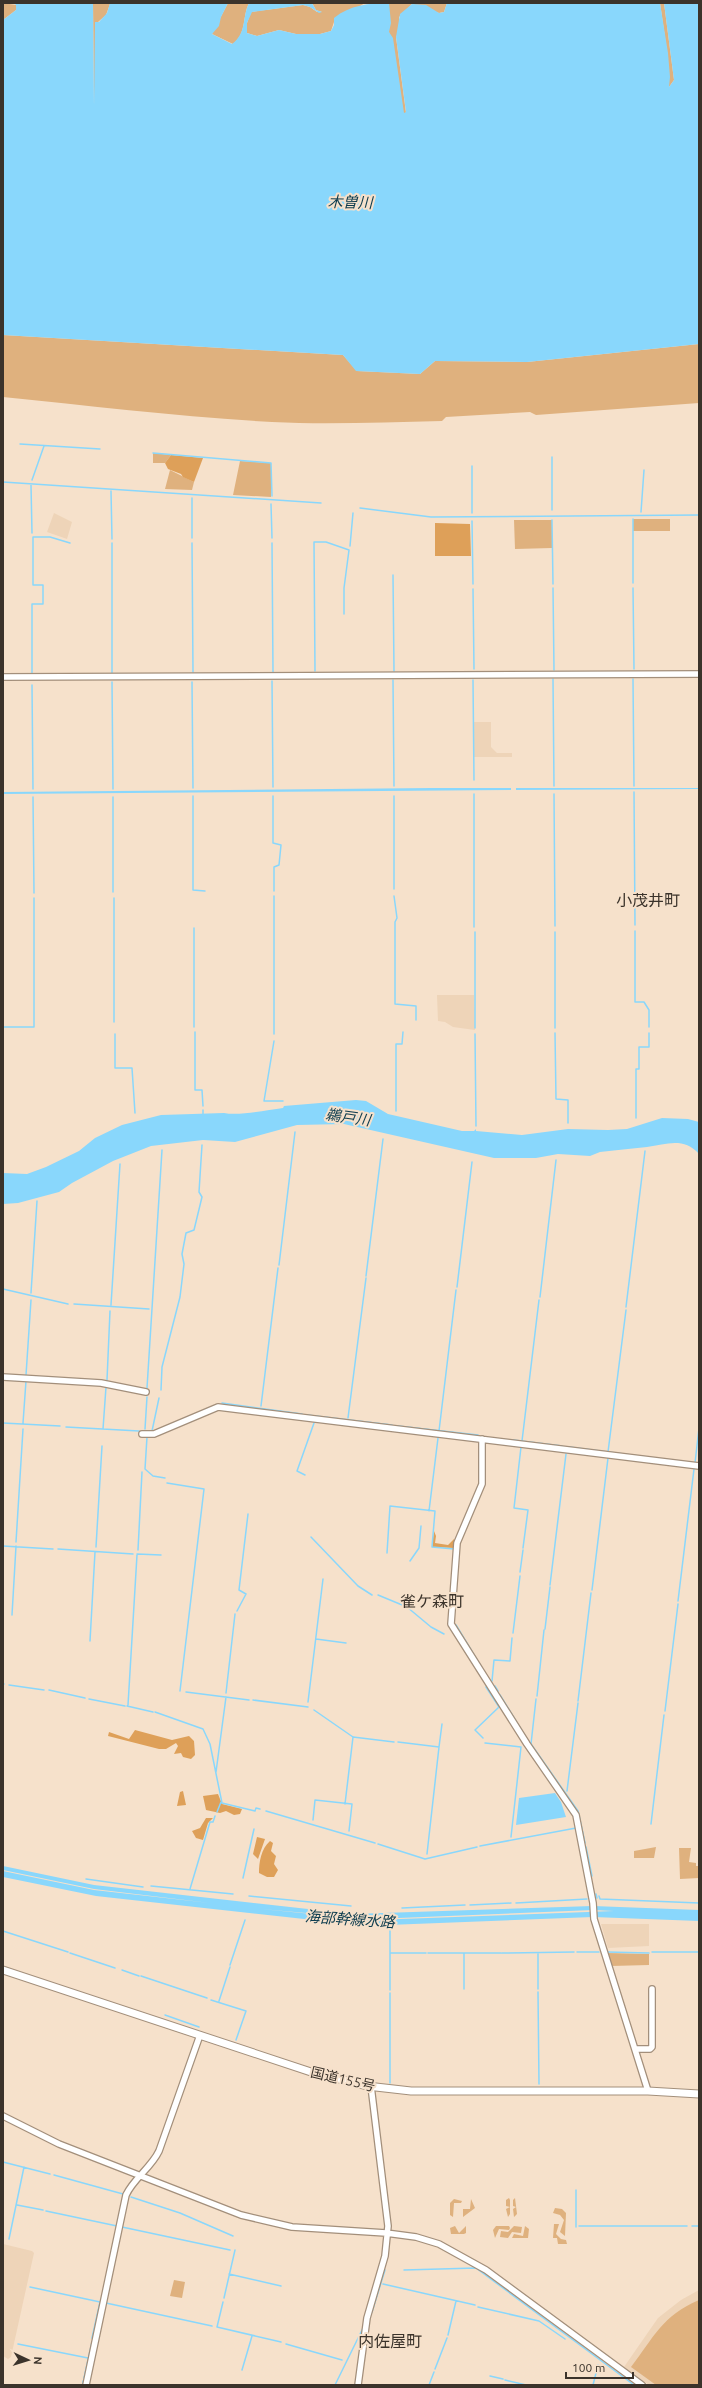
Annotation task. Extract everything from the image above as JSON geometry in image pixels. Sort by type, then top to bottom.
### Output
[{"type":"highway","name":"国道155号","points":[[3,1970],[311,2072],[371,2086],[428,2091],[648,2091],[699,2094]]},
{"type":"street","points":[[3,677],[699,674]]},
{"type":"street","points":[[3,1377],[101,1384],[146,1392]]},
{"type":"street","points":[[142,1434],[154,1434],[218,1407],[699,1466]]},
{"type":"street","points":[[482,1440],[482,1484],[457,1543],[451,1624],[527,1744],[576,1815],[594,1917],[617,1997],[636,2050],[648,2091]]},
{"type":"street","points":[[636,2050],[650,2050],[652,2047],[652,1989]]},
{"type":"street","points":[[86,2385],[126,2195],[132,2184],[152,2164],[159,2151],[200,2035]]},
{"type":"street","points":[[358,2385],[367,2318],[385,2256],[386,2232],[388,2226],[371,2086]]},
{"type":"street","points":[[3,2116],[59,2144],[240,2215],[266,2223],[294,2228],[386,2232],[428,2240],[473,2261],[642,2385]]},
{"type":"shaded area","points":[[3,3],[16,5],[16,10],[3,20]]},
{"type":"shaded area","points":[[93,3],[110,4],[106,15],[98,22],[94,106]]},
{"type":"shaded area","points":[[228,3],[249,3],[242,30],[237,40],[233,44],[212,34]]},
{"type":"shaded area","points":[[312,3],[365,3],[334,22],[331,31],[320,34],[296,34],[279,30],[257,36],[247,33],[247,23],[251,12],[303,5],[310,7],[317,12],[322,12],[316,10]]},
{"type":"shaded area","points":[[389,3],[447,3],[444,12],[439,13],[412,4],[399,17],[399,31],[396,37],[406,113],[403,113],[389,32]]},
{"type":"shaded area","points":[[660,3],[664,3],[674,80],[669,87],[667,56]]},
{"type":"shaded area","points":[[3,335],[343,355],[357,371],[420,374],[435,361],[527,362],[699,344],[699,403],[536,415],[530,412],[446,417],[442,421],[357,423],[272,422],[137,411],[3,397]]},
{"type":"shaded area","points":[[153,453],[171,455],[165,463],[153,463]]},
{"type":"shaded area","points":[[171,455],[203,458],[194,482],[183,477],[181,474],[168,469],[165,463]]},
{"type":"shaded area","points":[[240,461],[271,463],[271,497],[233,495]]},
{"type":"shaded area","points":[[170,470],[194,482],[192,490],[165,489]]},
{"type":"shaded area","points":[[54,513],[72,522],[67,539],[47,532]]},
{"type":"shaded area","points":[[633,519],[670,519],[670,531],[633,531]]},
{"type":"shaded area","points":[[514,520],[552,520],[552,548],[515,549]]},
{"type":"shaded area","points":[[435,523],[470,524],[471,556],[435,556]]},
{"type":"shaded area","points":[[473,722],[491,722],[491,747],[497,753],[512,753],[512,757],[473,757]]},
{"type":"shaded area","points":[[437,995],[474,995],[475,1030],[453,1027],[445,1022],[438,1021]]},
{"type":"shaded area","points":[[434,1531],[436,1536],[435,1543],[448,1545],[454,1539],[455,1548],[432,1547]]},
{"type":"shaded area","points":[[135,1730],[172,1740],[189,1736],[194,1741],[195,1755],[191,1759],[183,1757],[181,1753],[174,1754],[178,1746],[176,1743],[166,1749],[159,1749],[108,1736],[109,1732],[129,1739]]},
{"type":"shaded area","points":[[183,1791],[186,1805],[177,1806],[180,1792]]},
{"type":"shaded area","points":[[218,1794],[222,1804],[242,1809],[240,1814],[234,1815],[226,1811],[220,1813],[206,1810],[203,1796]]},
{"type":"shaded area","points":[[206,1818],[213,1818],[208,1823],[203,1840],[196,1838],[192,1831],[200,1828]]},
{"type":"shaded area","points":[[257,1837],[265,1839],[258,1859],[253,1854]]},
{"type":"shaded area","points":[[270,1841],[273,1843],[271,1851],[276,1856],[274,1864],[278,1870],[274,1877],[267,1877],[259,1873],[261,1856],[264,1848]]},
{"type":"shaded area","points":[[656,1847],[654,1858],[634,1858],[634,1851]]},
{"type":"shaded area","points":[[679,1848],[691,1848],[689,1862],[696,1863],[696,1866],[699,1866],[699,1878],[680,1879]]},
{"type":"shaded area","points":[[601,1924],[649,1924],[649,1946],[608,1948]]},
{"type":"shaded area","points":[[607,1953],[649,1954],[649,1965],[611,1966]]},
{"type":"shaded area","points":[[509,2198],[510,2207],[506,2206],[506,2200]]},
{"type":"shaded area","points":[[515,2198],[517,2214],[514,2217],[513,2209],[516,2207],[513,2206],[513,2200]]},
{"type":"shaded area","points":[[454,2199],[462,2201],[461,2203],[454,2203],[453,2217],[450,2215],[450,2203]]},
{"type":"shaded area","points":[[471,2199],[475,2208],[463,2217],[463,2209],[470,2209]]},
{"type":"shaded area","points":[[510,2207],[510,2214],[508,2217],[506,2209]]},
{"type":"shaded area","points":[[555,2208],[562,2209],[566,2213],[565,2236],[560,2232],[564,2220],[560,2215],[553,2213]]},
{"type":"shaded area","points":[[554,2224],[559,2224],[556,2234],[561,2239],[566,2240],[567,2244],[558,2244],[557,2238],[553,2238]]},
{"type":"shaded area","points":[[455,2226],[459,2233],[466,2226],[466,2233],[451,2234],[450,2228]]},
{"type":"shaded area","points":[[496,2226],[509,2226],[510,2228],[509,2230],[499,2229],[495,2238],[493,2230]]},
{"type":"shaded area","points":[[514,2226],[522,2227],[521,2233],[512,2232],[508,2238],[500,2237],[501,2231],[508,2232]]},
{"type":"shaded area","points":[[525,2226],[529,2229],[528,2238],[512,2238],[514,2234],[523,2236]]},
{"type":"shaded area","points":[[3,2244],[32,2251],[34,2253],[11,2357],[8,2359],[3,2356]]},
{"type":"shaded area","points":[[174,2280],[185,2282],[182,2298],[170,2296]]},
{"type":"shaded area","points":[[699,2290],[699,2385],[649,2385],[624,2367],[658,2318],[681,2300]]},
{"type":"shaded area","points":[[699,2300],[699,2385],[656,2385],[631,2367],[667,2320],[686,2306]]},
{"type":"water","name":"木曽川","points":[[13,3],[93,3],[94,106],[95,22],[99,22],[107,13],[110,3],[228,3],[221,17],[219,26],[212,34],[232,44],[240,35],[249,3],[312,3],[316,10],[322,12],[319,13],[310,7],[303,5],[252,12],[247,23],[247,33],[257,36],[279,30],[296,34],[320,34],[331,31],[334,25],[334,18],[347,10],[367,4],[389,3],[391,23],[389,32],[393,38],[404,113],[406,112],[396,37],[400,14],[412,4],[426,5],[439,13],[444,12],[447,3],[660,3],[668,53],[670,77],[669,87],[674,80],[664,3],[699,3],[699,344],[527,362],[435,361],[420,374],[356,371],[343,355],[3,335],[3,20],[16,10],[16,5]]},
{"type":"water","points":[[511,788],[511,790],[3,794],[3,792]]},
{"type":"water","points":[[516,788],[699,788],[699,789],[516,790]]},
{"type":"water","name":"鵜戸川","points":[[356,1100],[366,1101],[388,1114],[462,1131],[474,1131],[476,1129],[476,1131],[522,1135],[568,1129],[627,1129],[662,1118],[688,1119],[699,1122],[699,1154],[687,1145],[668,1143],[647,1147],[600,1152],[590,1156],[558,1154],[536,1158],[494,1158],[344,1124],[297,1125],[235,1142],[203,1140],[151,1146],[113,1161],[72,1183],[59,1192],[18,1203],[3,1204],[3,1173],[27,1174],[46,1167],[79,1151],[95,1138],[122,1125],[161,1115],[245,1113],[283,1108],[284,1106]]},
{"type":"water","points":[[555,1793],[561,1802],[566,1817],[516,1825],[519,1798]]},
{"type":"water","name":"海部幹線水路","points":[[3,1866],[94,1885],[353,1914],[593,1906],[699,1910],[699,1921],[593,1917],[388,1925],[350,1924],[96,1896],[3,1877],[3,1871],[94,1890],[210,1903],[94,1889],[3,1870]],"holes":[[[261,1909],[374,1919],[593,1910],[614,1911],[373,1920]]]},
{"type":"waterway","points":[[20,444],[100,449]]},
{"type":"waterway","points":[[32,480],[44,446]]},
{"type":"waterway","points":[[153,453],[271,463],[272,496]]},
{"type":"waterway","points":[[552,457],[552,510]]},
{"type":"waterway","points":[[472,466],[472,513]]},
{"type":"waterway","points":[[641,512],[644,470]]},
{"type":"waterway","points":[[3,482],[321,503]]},
{"type":"waterway","points":[[31,485],[32,533]]},
{"type":"waterway","points":[[111,491],[112,539]]},
{"type":"waterway","points":[[192,498],[192,538]]},
{"type":"waterway","points":[[271,504],[272,538]]},
{"type":"waterway","points":[[360,508],[431,517],[699,515]]},
{"type":"waterway","points":[[350,546],[353,513]]},
{"type":"waterway","points":[[633,519],[633,583]]},
{"type":"waterway","points":[[552,520],[553,584]]},
{"type":"waterway","points":[[472,521],[473,584]]},
{"type":"waterway","points":[[32,674],[32,604],[43,604],[43,585],[33,585],[33,537],[50,537],[70,543]]},
{"type":"waterway","points":[[315,671],[314,542],[326,542],[349,550],[344,588],[344,614]]},
{"type":"waterway","points":[[112,543],[112,673]]},
{"type":"waterway","points":[[192,543],[193,672]]},
{"type":"waterway","points":[[272,543],[273,672]]},
{"type":"waterway","points":[[393,575],[394,671]]},
{"type":"waterway","points":[[553,588],[554,670]]},
{"type":"waterway","points":[[633,588],[634,669]]},
{"type":"waterway","points":[[473,589],[474,669]]},
{"type":"waterway","points":[[553,679],[554,786]]},
{"type":"waterway","points":[[633,679],[634,786]]},
{"type":"waterway","points":[[393,680],[394,786]]},
{"type":"waterway","points":[[473,680],[474,780]]},
{"type":"waterway","points":[[272,681],[273,787]]},
{"type":"waterway","points":[[112,682],[113,789]]},
{"type":"waterway","points":[[192,682],[193,788]]},
{"type":"waterway","points":[[32,685],[33,789]]},
{"type":"waterway","points":[[634,792],[635,925]]},
{"type":"waterway","points":[[474,794],[474,927]]},
{"type":"waterway","points":[[554,794],[555,926]]},
{"type":"waterway","points":[[193,796],[193,890],[205,891]]},
{"type":"waterway","points":[[273,796],[273,843],[281,845],[279,865],[274,867],[274,891]]},
{"type":"waterway","points":[[394,796],[394,889]]},
{"type":"waterway","points":[[33,797],[34,893]]},
{"type":"waterway","points":[[113,797],[113,892]]},
{"type":"waterway","points":[[274,896],[274,1034]]},
{"type":"waterway","points":[[394,896],[397,918],[395,922],[395,1004],[416,1006],[416,1020]]},
{"type":"waterway","points":[[3,1027],[34,1027],[34,898]]},
{"type":"waterway","points":[[114,898],[114,1022]]},
{"type":"waterway","points":[[194,928],[194,1027]]},
{"type":"waterway","points":[[635,931],[635,1002],[644,1002],[649,1010],[649,1027]]},
{"type":"waterway","points":[[475,932],[475,1028]]},
{"type":"waterway","points":[[555,932],[555,1028]]},
{"type":"waterway","points":[[195,1032],[195,1090],[202,1090],[203,1106]]},
{"type":"waterway","points":[[396,1111],[396,1044],[402,1044],[403,1032]]},
{"type":"waterway","points":[[555,1033],[556,1099],[568,1100],[568,1123]]},
{"type":"waterway","points":[[636,1118],[636,1069],[639,1069],[639,1047],[649,1047],[649,1033]]},
{"type":"waterway","points":[[115,1034],[115,1068],[132,1068],[135,1113]]},
{"type":"waterway","points":[[475,1034],[476,1126]]},
{"type":"waterway","points":[[274,1041],[264,1101],[283,1101]]},
{"type":"waterway","points":[[203,1110],[203,1115]]},
{"type":"waterway","points":[[279,1265],[295,1132]]},
{"type":"waterway","points":[[366,1276],[383,1139]]},
{"type":"waterway","points":[[161,1390],[162,1367],[180,1297],[184,1264],[182,1254],[186,1233],[194,1230],[202,1197],[199,1192],[202,1145]]},
{"type":"waterway","points":[[147,1388],[162,1150]]},
{"type":"waterway","points":[[626,1307],[645,1151]]},
{"type":"waterway","points":[[540,1297],[556,1160]]},
{"type":"waterway","points":[[457,1287],[472,1162]]},
{"type":"waterway","points":[[111,1305],[120,1164]]},
{"type":"waterway","points":[[31,1293],[37,1201]]},
{"type":"waterway","points":[[261,1406],[278,1268]]},
{"type":"waterway","points":[[348,1418],[366,1278]]},
{"type":"waterway","points":[[3,1289],[68,1304]]},
{"type":"waterway","points":[[439,1431],[456,1290]]},
{"type":"waterway","points":[[26,1375],[31,1300]]},
{"type":"waterway","points":[[522,1441],[539,1300]]},
{"type":"waterway","points":[[74,1304],[149,1309]]},
{"type":"waterway","points":[[608,1452],[626,1310]]},
{"type":"waterway","points":[[107,1380],[110,1311]]},
{"type":"waterway","points":[[23,1423],[26,1381]]},
{"type":"waterway","points":[[103,1429],[106,1387]]},
{"type":"waterway","points":[[145,1429],[147,1397]]},
{"type":"waterway","points":[[152,1431],[159,1398]]},
{"type":"waterway","points":[[222,1403],[302,1414]]},
{"type":"waterway","points":[[307,1415],[392,1425]]},
{"type":"waterway","points":[[3,1423],[60,1426]]},
{"type":"waterway","points":[[305,1475],[297,1471],[314,1423]]},
{"type":"waterway","points":[[398,1426],[478,1435]]},
{"type":"waterway","points":[[66,1427],[139,1431]]},
{"type":"waterway","points":[[695,1463],[699,1428]]},
{"type":"waterway","points":[[16,1542],[23,1429]]},
{"type":"waterway","points":[[151,1437],[147,1437],[145,1469],[153,1476],[165,1478]]},
{"type":"waterway","points":[[429,1511],[438,1438]]},
{"type":"waterway","points":[[513,1440],[562,1446]]},
{"type":"waterway","points":[[96,1547],[102,1446]]},
{"type":"waterway","points":[[521,1447],[514,1508],[528,1510],[523,1548]]},
{"type":"waterway","points":[[569,1447],[647,1457]]},
{"type":"waterway","points":[[550,1585],[566,1454]]},
{"type":"waterway","points":[[592,1590],[608,1458]]},
{"type":"waterway","points":[[678,1601],[694,1469]]},
{"type":"waterway","points":[[138,1550],[142,1472]]},
{"type":"waterway","points":[[167,1483],[204,1489],[180,1691]]},
{"type":"waterway","points":[[387,1553],[390,1506],[435,1511],[432,1547],[454,1549]]},
{"type":"waterway","points":[[237,1611],[246,1594],[239,1590],[248,1514]]},
{"type":"waterway","points":[[410,1561],[419,1548],[421,1526]]},
{"type":"waterway","points":[[311,1537],[358,1586],[372,1595]]},
{"type":"waterway","points":[[3,1546],[53,1549]]},
{"type":"waterway","points":[[12,1615],[16,1546]]},
{"type":"waterway","points":[[58,1549],[133,1554]]},
{"type":"waterway","points":[[520,1572],[523,1550]]},
{"type":"waterway","points":[[90,1641],[95,1552]]},
{"type":"waterway","points":[[137,1554],[161,1555]]},
{"type":"waterway","points":[[128,1705],[137,1555]]},
{"type":"waterway","points":[[513,1633],[520,1576]]},
{"type":"waterway","points":[[308,1702],[323,1579]]},
{"type":"waterway","points":[[545,1629],[550,1587]]},
{"type":"waterway","points":[[578,1701],[591,1593]]},
{"type":"waterway","points":[[378,1595],[407,1607],[431,1627],[444,1634]]},
{"type":"waterway","points":[[665,1711],[678,1604]]},
{"type":"waterway","points":[[226,1693],[235,1614]]},
{"type":"waterway","points":[[456,1625],[488,1678]]},
{"type":"waterway","points":[[537,1696],[544,1630]]},
{"type":"waterway","points":[[492,1681],[494,1660],[510,1661],[512,1638]]},
{"type":"waterway","points":[[316,1639],[346,1643]]},
{"type":"waterway","points":[[9,1685],[44,1690]]},
{"type":"waterway","points":[[495,1686],[498,1691]]},
{"type":"waterway","points":[[483,1738],[475,1730],[499,1707],[486,1687]]},
{"type":"waterway","points":[[49,1690],[85,1698]]},
{"type":"waterway","points":[[186,1692],[249,1700]]},
{"type":"waterway","points":[[500,1695],[527,1739]]},
{"type":"waterway","points":[[216,1772],[226,1697]]},
{"type":"waterway","points":[[89,1699],[125,1706]]},
{"type":"waterway","points":[[536,1699],[531,1744],[578,1811],[585,1843]]},
{"type":"waterway","points":[[253,1700],[308,1707]]},
{"type":"waterway","points":[[567,1791],[578,1703]]},
{"type":"waterway","points":[[127,1706],[153,1712]]},
{"type":"waterway","points":[[314,1710],[353,1737],[394,1742]]},
{"type":"waterway","points":[[155,1712],[203,1729],[210,1744],[222,1803],[255,1811],[256,1808],[260,1809]]},
{"type":"waterway","points":[[651,1824],[664,1715]]},
{"type":"waterway","points":[[398,1742],[439,1747],[442,1724]]},
{"type":"waterway","points":[[345,1804],[353,1737]]},
{"type":"waterway","points":[[485,1743],[521,1747],[511,1837]]},
{"type":"waterway","points":[[427,1854],[439,1747]]},
{"type":"waterway","points":[[313,1820],[315,1800],[352,1804],[349,1831]]},
{"type":"waterway","points":[[217,1812],[221,1802]]},
{"type":"waterway","points":[[266,1811],[375,1843]]},
{"type":"waterway","points":[[190,1889],[210,1822],[213,1822],[215,1816]]},
{"type":"waterway","points":[[480,1846],[576,1828]]},
{"type":"waterway","points":[[243,1878],[254,1829]]},
{"type":"waterway","points":[[378,1844],[425,1859],[477,1847]]},
{"type":"waterway","points":[[586,1847],[592,1876]]},
{"type":"waterway","points":[[86,1879],[143,1887]]},
{"type":"waterway","points":[[151,1886],[233,1894]]},
{"type":"waterway","points":[[596,1894],[597,1898]]},
{"type":"waterway","name":"海部幹線水路","points":[[249,1896],[351,1906]]},
{"type":"waterway","points":[[599,1896],[600,1899],[699,1903]]},
{"type":"waterway","points":[[516,1903],[587,1899]]},
{"type":"waterway","points":[[470,1905],[511,1903]]},
{"type":"waterway","points":[[402,1908],[465,1905]]},
{"type":"waterway","points":[[230,1965],[245,1920]]},
{"type":"waterway","points":[[3,1931],[68,1952]]},
{"type":"waterway","name":"海部幹線水路","points":[[390,1931],[390,1990]]},
{"type":"waterway","points":[[502,1953],[574,1952]]},
{"type":"waterway","points":[[577,1952],[599,1952]]},
{"type":"waterway","points":[[607,1952],[649,1953]]},
{"type":"waterway","points":[[652,1952],[699,1952]]},
{"type":"waterway","points":[[70,1953],[115,1968]]},
{"type":"waterway","points":[[390,1953],[426,1953]]},
{"type":"waterway","points":[[428,1953],[501,1953]]},
{"type":"waterway","points":[[464,1953],[464,1989]]},
{"type":"waterway","points":[[538,1953],[538,1989]]},
{"type":"waterway","points":[[219,2001],[230,1967]]},
{"type":"waterway","points":[[122,1970],[139,1976]]},
{"type":"waterway","points":[[141,1976],[207,1998]]},
{"type":"waterway","points":[[538,1992],[539,2084]]},
{"type":"waterway","points":[[390,1993],[390,2083]]},
{"type":"waterway","points":[[211,2000],[246,2011],[236,2040]]},
{"type":"waterway","points":[[165,2015],[199,2027]]},
{"type":"waterway","points":[[3,2162],[50,2174]]},
{"type":"waterway","points":[[9,2239],[24,2167]]},
{"type":"waterway","points":[[54,2175],[123,2194]]},
{"type":"waterway","points":[[576,2190],[576,2227]]},
{"type":"waterway","points":[[131,2197],[180,2213],[233,2236]]},
{"type":"waterway","points":[[17,2205],[43,2210]]},
{"type":"waterway","points":[[46,2211],[117,2226]]},
{"type":"waterway","points":[[579,2226],[687,2226]]},
{"type":"waterway","points":[[692,2226],[699,2226]]},
{"type":"waterway","points":[[122,2227],[230,2250]]},
{"type":"waterway","points":[[224,2298],[235,2250]]},
{"type":"waterway","points":[[404,2270],[476,2268],[634,2385]]},
{"type":"waterway","points":[[372,2312],[385,2270]]},
{"type":"waterway","points":[[229,2274],[281,2286]]},
{"type":"waterway","points":[[383,2284],[475,2305]]},
{"type":"waterway","points":[[30,2287],[100,2302],[92,2338]]},
{"type":"waterway","points":[[448,2335],[456,2301]]},
{"type":"waterway","points":[[223,2302],[217,2327],[281,2342]]},
{"type":"waterway","points":[[106,2303],[212,2326]]},
{"type":"waterway","points":[[478,2307],[539,2321],[565,2339]]},
{"type":"waterway","points":[[335,2385],[363,2328]]},
{"type":"waterway","points":[[242,2370],[252,2336]]},
{"type":"waterway","points":[[435,2369],[447,2338]]},
{"type":"waterway","points":[[84,2378],[92,2342]]},
{"type":"waterway","points":[[18,2344],[88,2358]]},
{"type":"waterway","points":[[286,2344],[342,2360]]},
{"type":"waterway","points":[[593,2385],[598,2365]]},
{"type":"waterway","points":[[429,2385],[434,2372]]},
{"type":"waterway","points":[[490,2376],[503,2379]]},
{"type":"waterway","points":[[505,2380],[526,2385]]},
{"type":"district","name":"小茂井町","points":[[648,900]]},
{"type":"district","name":"雀ケ森町","points":[[432,1601]]},
{"type":"district","name":"内佐屋町","points":[[390,2341]]}]
